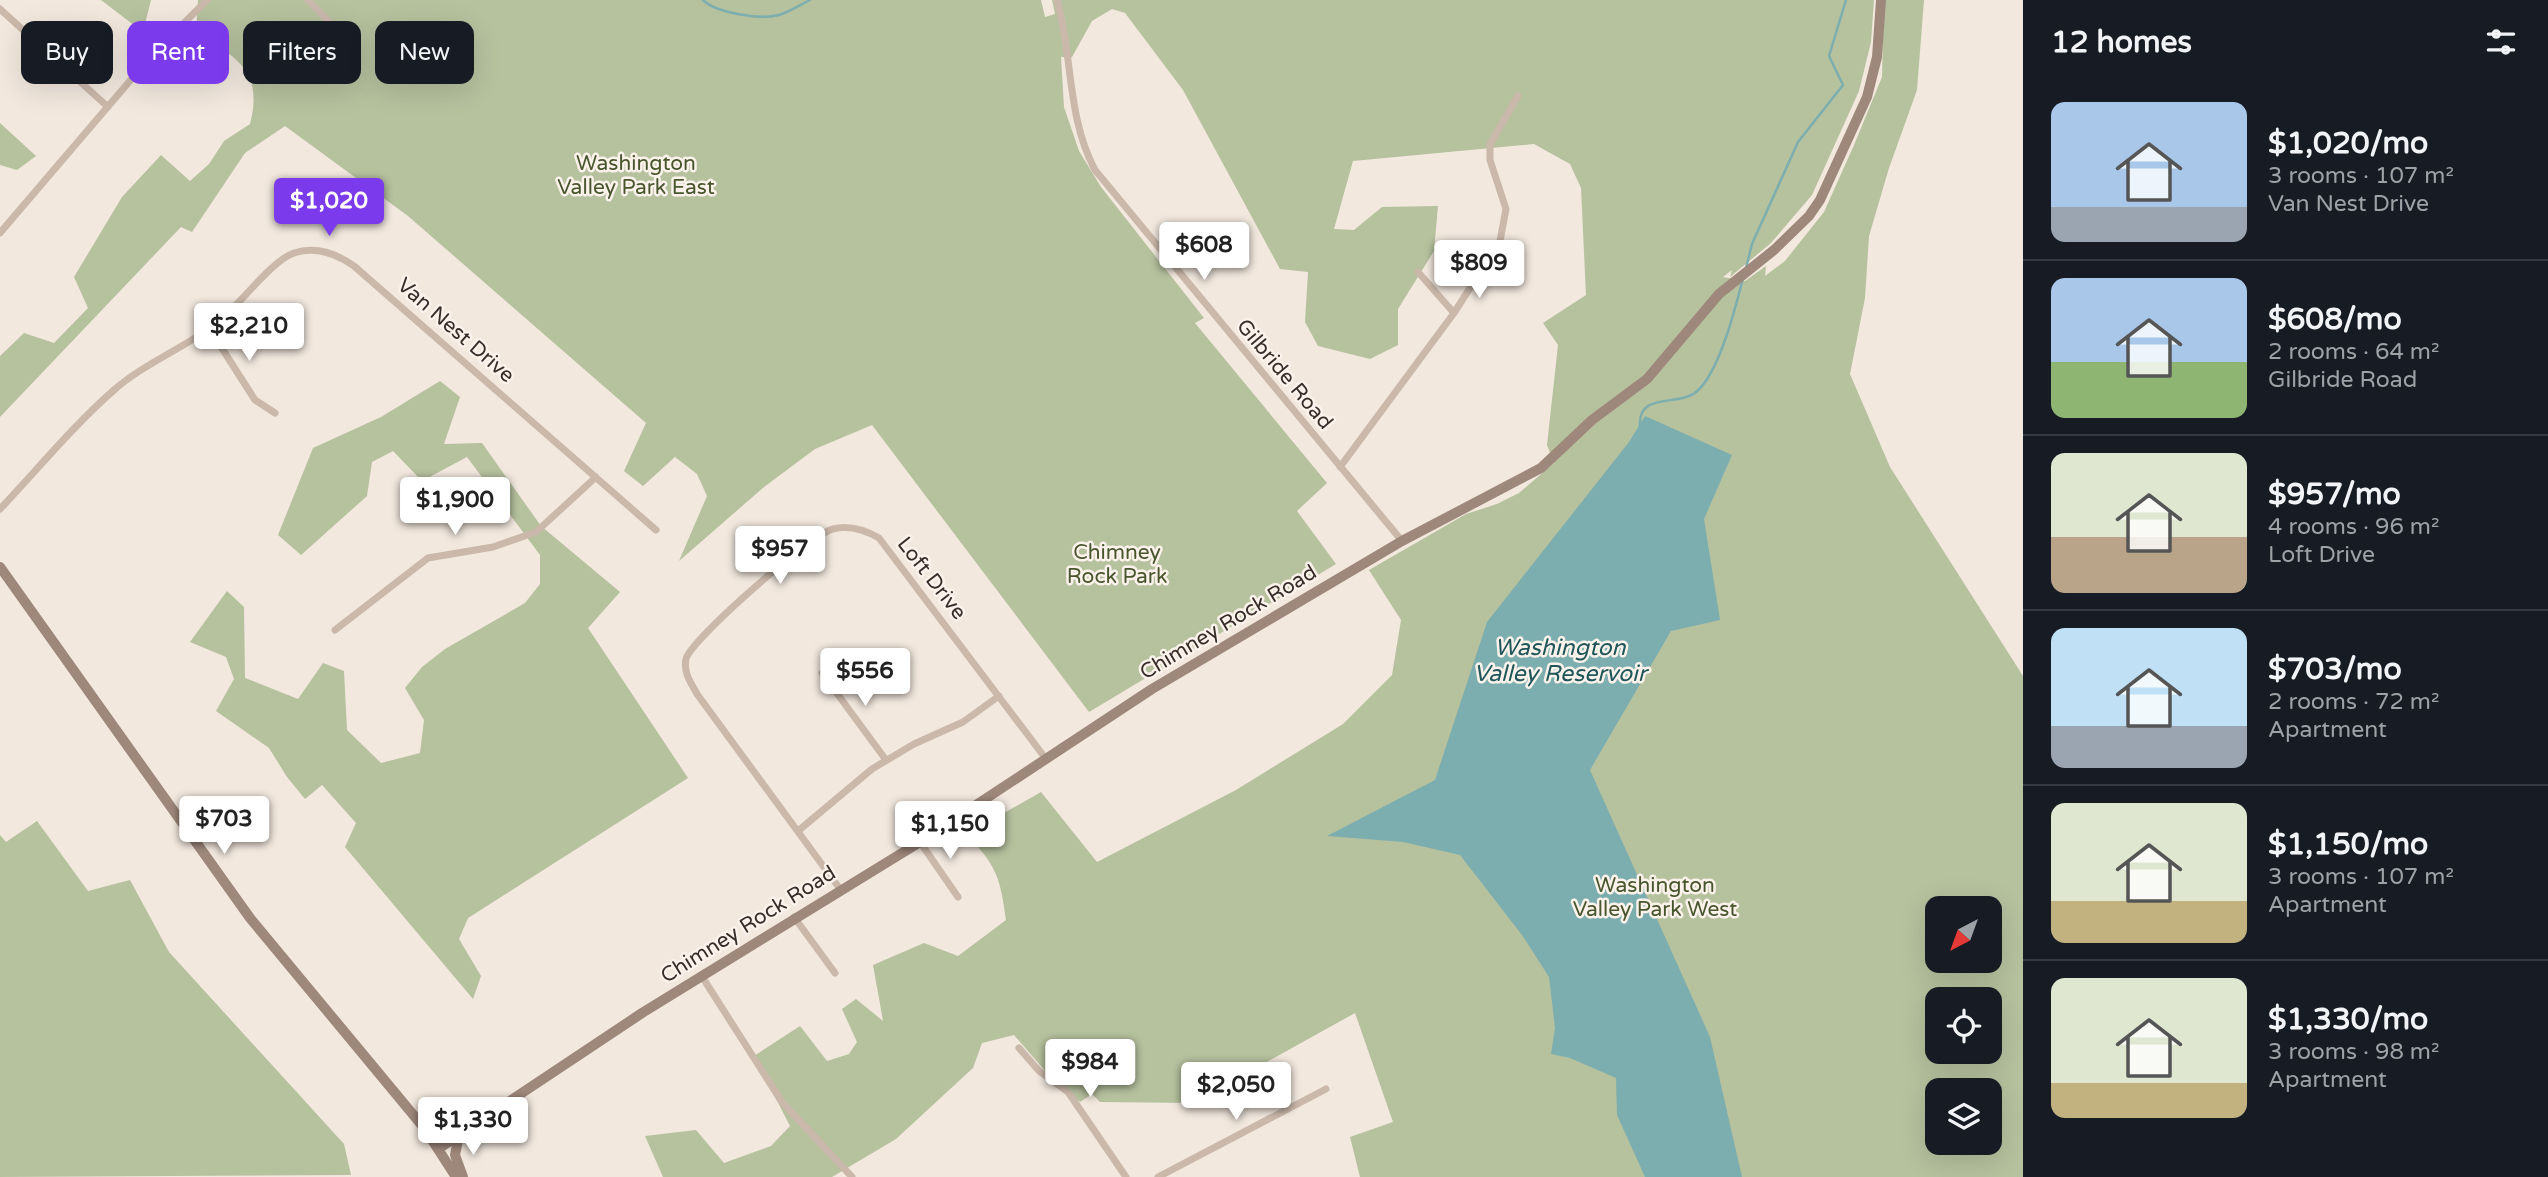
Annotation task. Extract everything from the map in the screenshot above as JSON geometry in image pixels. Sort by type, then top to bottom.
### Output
[{"type":"street","points":[[0,233],[152,55],[207,0]]},
{"type":"street","points":[[308,0],[328,21]]},
{"type":"street","name":"Gilbride Road","points":[[1057,0],[1068,54],[1076,121],[1084,150],[1095,170],[1402,541]]},
{"type":"street","name":"Chimney Rock Road","points":[[438,1149],[701,975],[919,842],[1152,689],[1402,541],[1541,468],[1592,421],[1647,379],[1719,294],[1796,229],[1820,200],[1873,76],[1881,0]]},
{"type":"street","points":[[0,9],[108,107]]},
{"type":"street","points":[[1340,467],[1454,313],[1500,242],[1505,227],[1506,209],[1490,160],[1490,144],[1518,96]]},
{"type":"street","name":"Van Nest Drive","points":[[0,509],[114,390],[168,352],[209,328],[291,253],[304,250],[338,255],[458,354],[656,530]]},
{"type":"street","points":[[1418,272],[1454,313]]},
{"type":"street","points":[[209,328],[255,400],[275,413]]},
{"type":"street","points":[[335,630],[428,558],[493,547],[536,532],[596,477]]},
{"type":"street","name":"Loft Drive","points":[[840,890],[697,694],[687,676],[686,659],[694,644],[809,542],[831,529],[848,527],[879,538],[1046,759]]},
{"type":"street","points":[[0,567],[250,918],[418,1120],[456,1177]]},
{"type":"street","points":[[822,673],[886,760]]},
{"type":"street","points":[[798,831],[872,769],[964,722],[999,696]]},
{"type":"street","points":[[919,842],[958,897]]},
{"type":"street","points":[[794,916],[835,973]]},
{"type":"street","points":[[701,975],[782,1102],[852,1177]]},
{"type":"street","points":[[1019,1048],[1040,1071],[1068,1092],[1126,1177]]},
{"type":"street","points":[[1158,1177],[1326,1089]]},
{"type":"street","points":[[459,1135],[455,1155],[463,1177]]},
{"type":"green space","points":[[101,0],[151,0],[146,21],[129,21]]},
{"type":"green space","points":[[198,0],[1041,0],[1045,17],[1055,14],[1052,0],[1874,0],[1871,42],[1859,91],[1812,195],[1771,243],[1730,277],[1732,270],[1723,277],[1745,281],[1766,266],[1765,276],[1785,261],[1824,212],[1882,77],[1884,0],[1924,0],[1917,90],[1889,168],[1869,236],[1865,298],[1850,374],[1890,467],[2023,676],[2023,1177],[1360,1177],[1350,1137],[1393,1122],[1355,1013],[1193,1103],[1100,1102],[1092,1094],[1080,1102],[1046,1072],[1014,1035],[982,1043],[973,1068],[896,1139],[832,1177],[663,1177],[645,1136],[696,1130],[724,1163],[771,1146],[790,1126],[754,1056],[800,1026],[827,1061],[849,1054],[857,1042],[842,1009],[856,999],[883,1021],[873,965],[924,943],[958,956],[1006,920],[999,882],[991,864],[966,834],[972,830],[966,821],[996,801],[1004,813],[1041,792],[1097,862],[1236,790],[1343,724],[1392,675],[1401,620],[1369,570],[1466,514],[1497,504],[1519,493],[1554,463],[1547,445],[1558,345],[1543,323],[1586,295],[1581,188],[1570,164],[1534,144],[1353,161],[1334,229],[1354,230],[1382,207],[1438,206],[1434,251],[1398,309],[1398,345],[1370,359],[1318,346],[1305,322],[1308,272],[1280,269],[1183,90],[1125,13],[1112,9],[1092,21],[1072,57],[1061,57],[1064,107],[1079,151],[1101,187],[1204,318],[1195,323],[1327,483],[1297,511],[1336,564],[1089,712],[872,425],[815,449],[764,487],[679,561],[707,496],[697,474],[675,457],[643,486],[624,471],[646,423],[408,216],[285,126],[245,153],[192,232],[181,227],[0,417],[0,356],[24,333],[54,343],[88,308],[74,277],[122,197],[161,155],[190,181],[209,164],[224,141],[250,124],[253,106],[251,84],[361,84],[361,21],[243,21],[243,68],[229,54],[229,21],[197,21]]},
{"type":"green space","points":[[0,123],[36,156],[17,170],[0,165]]},
{"type":"green space","points":[[440,381],[460,397],[444,444],[482,443],[541,526],[620,592],[588,628],[688,778],[468,918],[459,939],[481,976],[473,999],[345,847],[356,823],[322,785],[305,799],[269,748],[216,711],[234,679],[226,657],[190,642],[227,591],[244,607],[245,678],[298,699],[323,663],[344,671],[347,730],[381,763],[420,753],[424,720],[405,688],[422,667],[445,649],[525,603],[540,584],[540,555],[467,457],[422,481],[393,451],[372,462],[367,496],[301,555],[278,535],[313,448],[381,417]]},
{"type":"green space","points":[[37,821],[88,891],[130,880],[169,952],[344,1144],[351,1175],[0,1177],[0,835],[6,842]]},
{"type":"water","name":"Washington Valley Reservoir","points":[[1645,416],[1732,455],[1704,519],[1720,620],[1671,631],[1590,770],[1710,1037],[1742,1177],[1645,1177],[1617,1115],[1616,1078],[1570,1058],[1551,1054],[1555,1028],[1549,977],[1522,935],[1460,855],[1403,842],[1327,836],[1435,780],[1487,622],[1629,442]]},
{"type":"waterway","points":[[703,0],[728,12],[761,17],[779,15],[810,0]]},
{"type":"waterway","points":[[1746,268],[1752,244],[1798,142],[1843,85],[1829,56],[1846,0]]},
{"type":"waterway","points":[[1640,427],[1645,408],[1688,396],[1704,383],[1726,339],[1743,278]]},
{"type":"park label","name":"Washington Valley Park East","points":[[636,175]]},
{"type":"park label","name":"Chimney Rock Park","points":[[1117,564]]},
{"type":"park label","name":"Washington Valley Park West","points":[[1655,897]]}]
